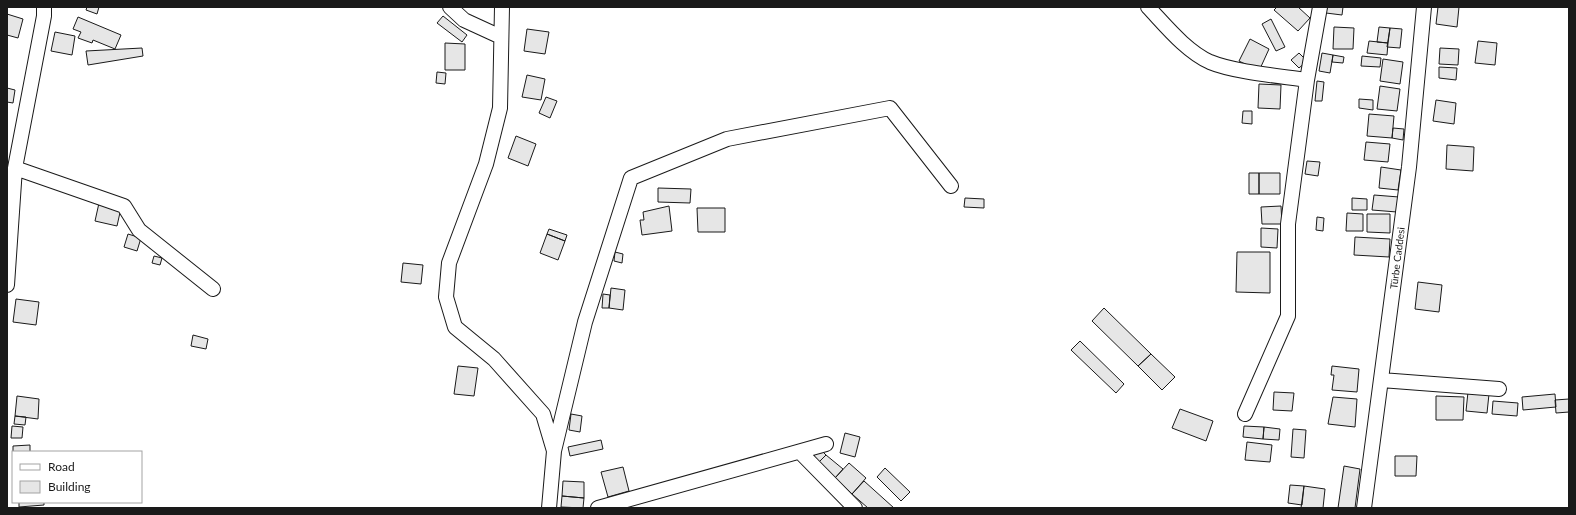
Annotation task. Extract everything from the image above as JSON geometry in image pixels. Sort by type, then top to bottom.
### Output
[{"type":"street","points":[[7,285],[15,168],[44,16],[44,7]]},
{"type":"street","points":[[450,7],[464,20],[501,37]]},
{"type":"street","points":[[502,7],[500,108],[486,164],[449,262],[446,297],[455,327],[494,359],[543,414],[554,451]]},
{"type":"street","points":[[1148,7],[1189,48],[1210,62],[1307,80]]},
{"type":"street","points":[[1245,414],[1288,316],[1288,224],[1307,80],[1320,7]]},
{"type":"street","name":"Türbe Caddesi","points":[[1364,508],[1408,167],[1424,7]]},
{"type":"street","points":[[549,508],[554,451],[585,322],[632,178],[727,139],[890,108],[951,186]]},
{"type":"street","points":[[15,168],[124,206],[139,230],[213,289]]},
{"type":"street","points":[[1381,380],[1499,389]]},
{"type":"street","points":[[598,508],[826,444]]},
{"type":"street","points":[[800,452],[855,508]]},
{"type":"building","points":[[87,7],[99,7],[97,14],[86,10]]},
{"type":"building","points":[[1277,7],[1298,7],[1310,18],[1298,31],[1274,10]]},
{"type":"building","points":[[1327,7],[1343,7],[1342,15],[1326,13]]},
{"type":"building","points":[[1438,7],[1459,7],[1457,27],[1436,24]]},
{"type":"building","points":[[7,14],[23,19],[18,38],[7,35]]},
{"type":"building","points":[[443,16],[467,35],[462,42],[437,23]]},
{"type":"building","points":[[78,17],[121,35],[115,49],[93,40],[92,43],[78,38],[81,32],[73,29]]},
{"type":"building","points":[[1271,19],[1285,47],[1276,51],[1262,24]]},
{"type":"building","points":[[1334,27],[1354,28],[1353,49],[1333,49]]},
{"type":"building","points":[[1379,27],[1390,28],[1388,43],[1377,42]]},
{"type":"building","points":[[1390,28],[1402,29],[1400,48],[1387,47]]},
{"type":"building","points":[[527,29],[549,32],[545,54],[524,51]]},
{"type":"building","points":[[55,32],[75,36],[72,55],[51,51]]},
{"type":"building","points":[[1250,39],[1269,49],[1259,71],[1239,61]]},
{"type":"building","points":[[1369,41],[1388,43],[1387,55],[1367,53]]},
{"type":"building","points":[[1478,41],[1497,43],[1495,65],[1475,63]]},
{"type":"building","points":[[445,43],[465,44],[465,70],[445,70]]},
{"type":"building","points":[[142,48],[143,56],[88,65],[86,51]]},
{"type":"building","points":[[1440,48],[1459,49],[1458,65],[1439,64]]},
{"type":"building","points":[[1299,53],[1307,61],[1299,68],[1291,60]]},
{"type":"building","points":[[1322,53],[1333,55],[1330,73],[1319,71]]},
{"type":"building","points":[[1333,55],[1344,57],[1343,63],[1332,62]]},
{"type":"building","points":[[1362,56],[1381,58],[1380,67],[1361,66]]},
{"type":"building","points":[[1383,59],[1403,62],[1400,84],[1380,81]]},
{"type":"building","points":[[1439,67],[1457,68],[1456,80],[1439,78]]},
{"type":"building","points":[[437,72],[446,73],[445,84],[436,83]]},
{"type":"building","points":[[527,75],[545,79],[541,100],[522,97]]},
{"type":"building","points":[[1317,81],[1324,82],[1322,101],[1315,101]]},
{"type":"building","points":[[1259,84],[1281,85],[1280,109],[1258,108]]},
{"type":"building","points":[[1380,86],[1400,89],[1397,111],[1377,109]]},
{"type":"building","points":[[7,88],[15,90],[13,103],[7,102]]},
{"type":"building","points":[[546,97],[557,101],[550,118],[539,113]]},
{"type":"building","points":[[1359,99],[1373,100],[1373,110],[1359,108]]},
{"type":"building","points":[[1436,100],[1456,103],[1454,124],[1433,121]]},
{"type":"building","points":[[1243,111],[1252,111],[1252,124],[1242,123]]},
{"type":"building","points":[[1369,114],[1394,116],[1392,138],[1367,136]]},
{"type":"building","points":[[1393,128],[1404,129],[1403,140],[1392,138]]},
{"type":"building","points":[[516,136],[536,144],[528,166],[508,158]]},
{"type":"building","points":[[1366,142],[1390,144],[1388,162],[1364,160]]},
{"type":"building","points":[[1447,145],[1474,147],[1473,171],[1446,169]]},
{"type":"building","points":[[1307,161],[1320,162],[1318,176],[1305,174]]},
{"type":"building","points":[[1381,167],[1401,170],[1398,190],[1379,188]]},
{"type":"building","points":[[1249,173],[1259,173],[1259,194],[1249,194]]},
{"type":"building","points":[[1259,173],[1280,173],[1280,194],[1259,194]]},
{"type":"building","points":[[658,188],[691,189],[690,203],[658,202]]},
{"type":"building","points":[[1374,195],[1399,197],[1397,212],[1372,210]]},
{"type":"building","points":[[965,198],[984,199],[984,208],[964,207]]},
{"type":"building","points":[[1352,198],[1367,199],[1367,210],[1352,210]]},
{"type":"building","points":[[99,203],[121,208],[117,226],[95,221]]},
{"type":"building","points":[[669,206],[672,231],[642,235],[640,220],[644,220],[643,212]]},
{"type":"building","points":[[1281,206],[1282,224],[1262,224],[1261,207]]},
{"type":"building","points":[[697,208],[725,208],[725,232],[698,232]]},
{"type":"building","points":[[1347,213],[1363,214],[1363,231],[1346,231]]},
{"type":"building","points":[[1367,214],[1390,214],[1390,233],[1367,232]]},
{"type":"building","points":[[1317,217],[1324,218],[1323,231],[1316,230]]},
{"type":"building","points":[[1261,228],[1278,229],[1277,248],[1261,247]]},
{"type":"building","points":[[549,229],[567,235],[565,241],[547,234]]},
{"type":"building","points":[[128,234],[141,238],[137,251],[124,247]]},
{"type":"building","points":[[547,234],[565,241],[558,260],[540,253]]},
{"type":"building","points":[[1355,237],[1390,239],[1389,257],[1354,255]]},
{"type":"building","points":[[615,252],[623,254],[622,263],[614,261]]},
{"type":"building","points":[[1237,252],[1270,252],[1270,293],[1236,292]]},
{"type":"building","points":[[154,256],[162,258],[160,265],[152,263]]},
{"type":"building","points":[[403,263],[423,265],[421,284],[401,282]]},
{"type":"building","points":[[1418,282],[1442,285],[1439,312],[1415,309]]},
{"type":"building","points":[[611,288],[625,290],[623,310],[609,308]]},
{"type":"building","points":[[603,294],[610,295],[609,308],[602,308]]},
{"type":"building","points":[[16,299],[39,302],[36,325],[13,322]]},
{"type":"building","points":[[1104,308],[1151,354],[1138,366],[1092,321]]},
{"type":"building","points":[[193,335],[208,339],[206,349],[191,346]]},
{"type":"building","points":[[1080,341],[1124,384],[1116,393],[1071,350]]},
{"type":"building","points":[[1151,354],[1175,377],[1162,390],[1138,366]]},
{"type":"building","points":[[458,366],[478,368],[474,396],[454,394]]},
{"type":"building","points":[[1332,366],[1359,369],[1357,392],[1332,390],[1334,375],[1331,375]]},
{"type":"building","points":[[1274,392],[1294,393],[1292,411],[1273,410]]},
{"type":"building","points":[[1468,392],[1489,394],[1487,413],[1466,411]]},
{"type":"building","points":[[1555,394],[1556,407],[1523,410],[1522,397]]},
{"type":"building","points":[[17,396],[39,399],[38,419],[15,416]]},
{"type":"building","points":[[1436,396],[1464,397],[1463,420],[1436,420]]},
{"type":"building","points":[[1333,397],[1357,399],[1355,427],[1328,424]]},
{"type":"building","points":[[1569,399],[1569,412],[1556,413],[1555,400]]},
{"type":"building","points":[[1493,401],[1518,403],[1517,416],[1492,414]]},
{"type":"building","points":[[1180,409],[1213,421],[1206,441],[1172,428]]},
{"type":"building","points":[[571,414],[582,416],[580,432],[569,430]]},
{"type":"building","points":[[15,416],[26,417],[25,425],[14,424]]},
{"type":"building","points":[[12,426],[23,427],[22,438],[11,438]]},
{"type":"building","points":[[1244,426],[1264,427],[1263,439],[1243,437]]},
{"type":"building","points":[[1264,427],[1280,429],[1279,440],[1263,439]]},
{"type":"building","points":[[1293,429],[1306,430],[1304,458],[1291,457]]},
{"type":"building","points":[[845,433],[860,437],[855,457],[840,453]]},
{"type":"building","points":[[601,440],[603,449],[570,456],[568,447]]},
{"type":"building","points":[[1247,442],[1272,445],[1270,462],[1245,460]]},
{"type":"building","points":[[30,445],[30,451],[13,451],[13,446]]},
{"type":"building","points":[[820,449],[826,455],[818,463],[812,458]]},
{"type":"building","points":[[826,455],[843,469],[835,478],[818,463]]},
{"type":"building","points":[[1395,456],[1417,456],[1416,476],[1395,476]]},
{"type":"building","points":[[849,463],[866,478],[852,494],[835,478]]},
{"type":"building","points":[[1344,466],[1360,469],[1355,508],[1338,508]]},
{"type":"building","points":[[623,467],[629,491],[608,497],[601,472]]},
{"type":"building","points":[[885,468],[910,492],[901,501],[877,477]]},
{"type":"building","points":[[563,481],[584,482],[584,498],[562,496]]},
{"type":"building","points":[[864,481],[894,508],[868,508],[852,494]]},
{"type":"building","points":[[1290,485],[1304,486],[1302,505],[1288,503]]},
{"type":"building","points":[[1304,486],[1325,489],[1323,508],[1301,508]]},
{"type":"building","points":[[562,496],[584,498],[583,508],[561,507]]},
{"type":"building","points":[[19,503],[44,503],[44,505],[19,507]]}]
